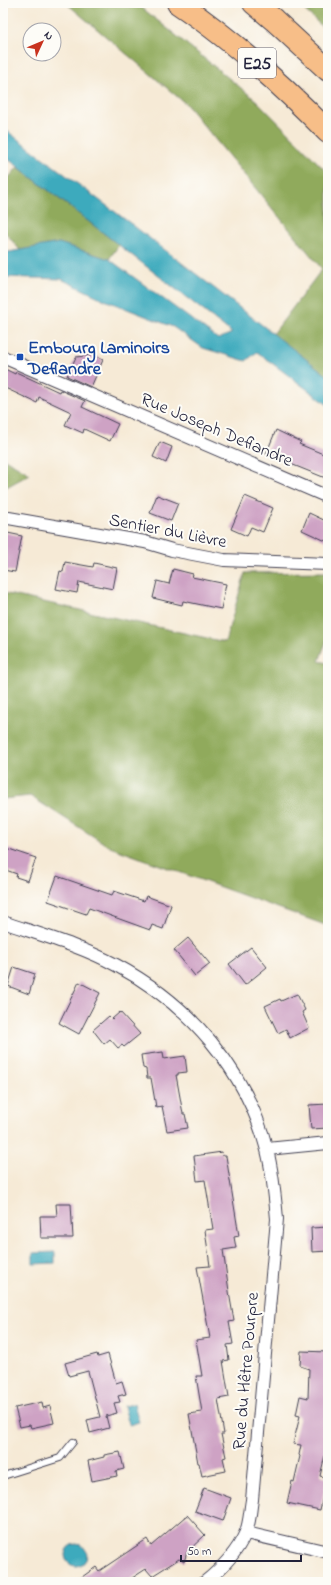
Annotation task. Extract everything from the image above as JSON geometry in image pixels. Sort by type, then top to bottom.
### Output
[{"type":"highway","name":"E25","points":[[178,3],[203,20],[244,52],[287,90],[328,132]]},
{"type":"highway","name":"E25","points":[[254,3],[328,70]]},
{"type":"street","name":"Rue Joseph Deflandre","points":[[3,357],[328,497]]},
{"type":"street","name":"Sentier du Lièvre","points":[[3,517],[145,542],[172,550],[224,560],[328,564]]},
{"type":"street","name":"Rue du Hêtre Pourpre","points":[[3,922],[87,951],[116,964],[144,981],[174,1005],[208,1037],[235,1073],[252,1108],[267,1149],[274,1186],[277,1219],[252,1500],[246,1533],[231,1556],[216,1573],[205,1582]]},
{"type":"street","points":[[267,1149],[328,1143]]},
{"type":"street","points":[[246,1533],[328,1552]]},
{"type":"lane","points":[[3,1476],[60,1458],[73,1442]]},
{"type":"green space","points":[[66,3],[136,3],[257,101],[328,173],[328,376],[273,334],[322,269],[186,104]]},
{"type":"green space","points":[[297,3],[328,3],[328,32]]},
{"type":"green space","points":[[18,167],[119,245],[109,259],[59,243],[20,250],[3,230],[3,184]]},
{"type":"green space","points":[[3,458],[30,474],[3,489]]},
{"type":"green space","points":[[328,572],[328,637],[319,661],[328,663],[328,926],[110,847],[30,796],[3,799],[3,593],[225,642],[245,573]]},
{"type":"water","points":[[3,128],[134,226],[328,376],[328,405],[257,352],[246,361],[203,348],[173,327],[107,301],[61,279],[3,277],[3,253],[59,243],[109,259],[218,339],[232,333],[3,155]]},
{"type":"water","points":[[55,1252],[55,1263],[33,1264],[33,1253]]},
{"type":"water","points":[[134,1404],[139,1422],[129,1425],[124,1406]]},
{"type":"water","points":[[76,1544],[84,1547],[87,1555],[84,1563],[76,1566],[68,1563],[65,1555],[68,1547]]},
{"type":"building","points":[[94,355],[103,360],[91,387],[67,376],[76,357]]},
{"type":"building","points":[[3,368],[15,374],[16,372],[59,392],[60,390],[85,401],[82,407],[118,424],[110,441],[84,429],[83,433],[65,425],[71,412],[39,397],[37,403],[3,387]]},
{"type":"building","points":[[276,430],[301,442],[299,444],[328,456],[328,479],[266,454]]},
{"type":"building","points":[[160,442],[172,447],[166,463],[153,457]]},
{"type":"building","points":[[157,495],[178,503],[171,521],[150,513]]},
{"type":"building","points":[[245,496],[273,508],[263,532],[251,527],[247,536],[231,529]]},
{"type":"building","points":[[309,513],[328,522],[328,542],[302,530]]},
{"type":"building","points":[[3,532],[22,536],[15,572],[3,570]]},
{"type":"building","points":[[65,562],[93,567],[94,563],[117,568],[113,589],[79,582],[77,593],[56,589],[60,571],[63,572]]},
{"type":"building","points":[[173,569],[193,574],[192,577],[226,584],[221,609],[183,601],[182,605],[153,598],[157,581],[169,584]]},
{"type":"building","points":[[3,847],[36,858],[28,881],[16,877],[17,874],[3,869]]},
{"type":"building","points":[[57,876],[112,895],[114,891],[144,901],[146,896],[171,905],[163,929],[152,925],[150,930],[89,908],[86,914],[48,901]]},
{"type":"building","points":[[188,938],[210,964],[195,976],[174,950]]},
{"type":"building","points":[[251,947],[267,967],[245,985],[229,964]]},
{"type":"building","points":[[14,967],[35,974],[29,994],[8,986]]},
{"type":"building","points":[[79,982],[100,993],[79,1034],[59,1023]]},
{"type":"building","points":[[297,994],[305,1010],[302,1012],[309,1028],[290,1038],[286,1029],[278,1033],[265,1006],[280,999],[281,1001]]},
{"type":"building","points":[[120,1012],[140,1034],[124,1047],[122,1045],[118,1048],[110,1039],[104,1044],[93,1030],[109,1016],[112,1019]]},
{"type":"building","points":[[163,1052],[164,1059],[185,1056],[187,1072],[178,1073],[178,1075],[176,1075],[183,1114],[185,1114],[188,1128],[167,1131],[162,1106],[156,1107],[151,1078],[147,1078],[146,1069],[143,1068],[141,1055]]},
{"type":"building","points":[[328,1104],[328,1128],[311,1129],[309,1105]]},
{"type":"building","points":[[222,1152],[223,1156],[226,1156],[239,1236],[234,1237],[236,1248],[223,1250],[234,1321],[229,1322],[233,1344],[227,1345],[229,1360],[223,1361],[229,1397],[218,1399],[224,1434],[221,1434],[226,1457],[223,1458],[226,1471],[202,1476],[198,1463],[189,1414],[202,1412],[196,1376],[202,1376],[196,1340],[210,1338],[197,1267],[210,1266],[205,1230],[213,1229],[205,1180],[197,1181],[194,1156]]},
{"type":"building","points":[[56,1204],[71,1204],[73,1238],[41,1238],[40,1216],[57,1216]]},
{"type":"building","points":[[328,1227],[328,1251],[312,1252],[311,1228]]},
{"type":"building","points":[[301,1351],[327,1352],[328,1357],[328,1452],[326,1451],[320,1476],[327,1478],[320,1510],[287,1503],[300,1456],[301,1445],[293,1444],[300,1416],[296,1415],[300,1396],[308,1398],[309,1369],[300,1366]]},
{"type":"building","points":[[97,1354],[98,1357],[108,1354],[116,1383],[122,1381],[126,1394],[118,1396],[120,1402],[114,1403],[117,1413],[106,1416],[109,1428],[90,1433],[87,1420],[100,1417],[88,1371],[69,1376],[65,1363]]},
{"type":"building","points":[[42,1402],[43,1408],[50,1406],[54,1423],[31,1428],[30,1425],[20,1427],[15,1408]]},
{"type":"building","points":[[120,1452],[124,1469],[116,1471],[117,1476],[92,1481],[88,1461],[104,1457],[104,1455]]},
{"type":"building","points":[[204,1488],[231,1498],[223,1521],[195,1511]]},
{"type":"building","points":[[187,1515],[205,1535],[187,1552],[184,1562],[179,1559],[152,1576],[146,1569],[126,1582],[75,1582],[96,1567],[99,1571],[147,1539],[151,1546]]},
{"type":"place","name":"Embourg Laminoirs Deflandre","points":[[20,357]]}]
